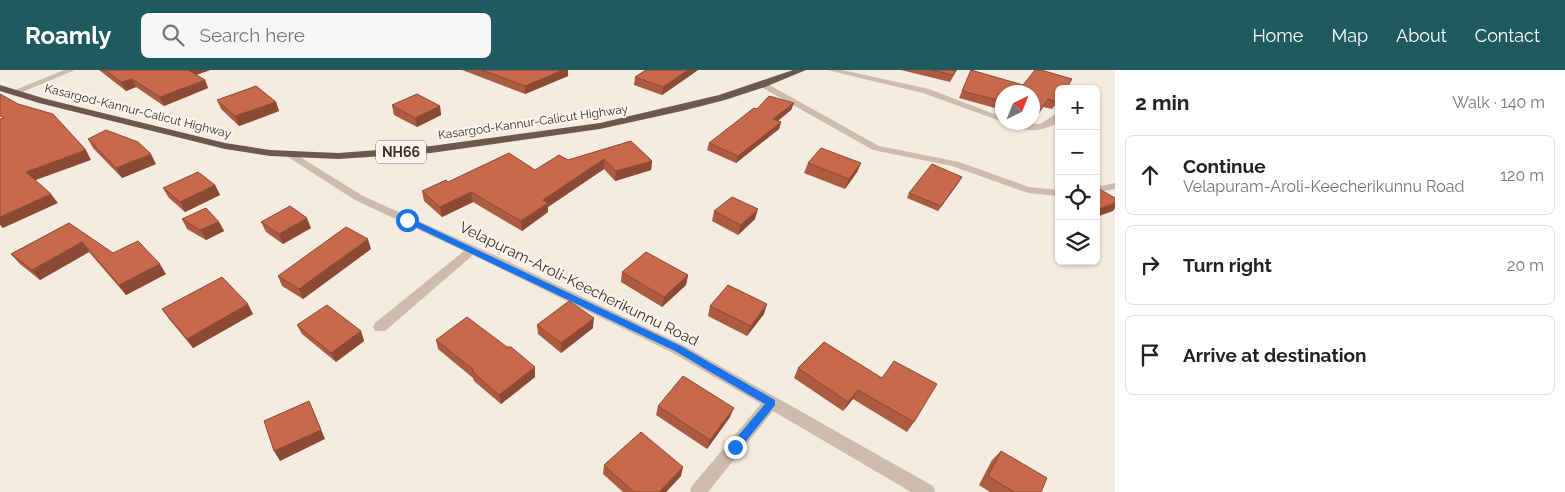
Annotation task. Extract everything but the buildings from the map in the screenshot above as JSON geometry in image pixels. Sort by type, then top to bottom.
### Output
[{"type":"highway","name":"Kasargod-Kannur-Calicut Highway","points":[[0,88],[12,93],[240,150],[292,155],[336,156],[421,151],[529,138],[646,118],[764,84],[801,70]]},
{"type":"street","points":[[12,93],[71,70]]},
{"type":"street","points":[[831,70],[926,92],[995,117]]},
{"type":"street","points":[[764,84],[876,148],[891,153],[939,159],[963,166],[1027,191],[1055,194]]},
{"type":"street","points":[[1040,128],[1052,124],[1055,120]]},
{"type":"street","name":"Velapuram-Aroli-Keecherikunnu Road","points":[[292,155],[359,198],[678,349],[927,492]]},
{"type":"street","points":[[1100,189],[1115,186]]},
{"type":"street","points":[[380,327],[472,250]]},
{"type":"street","points":[[698,492],[771,402]]},
{"type":"route","points":[[407,220],[499,262],[678,349],[771,402],[735,447]]}]
